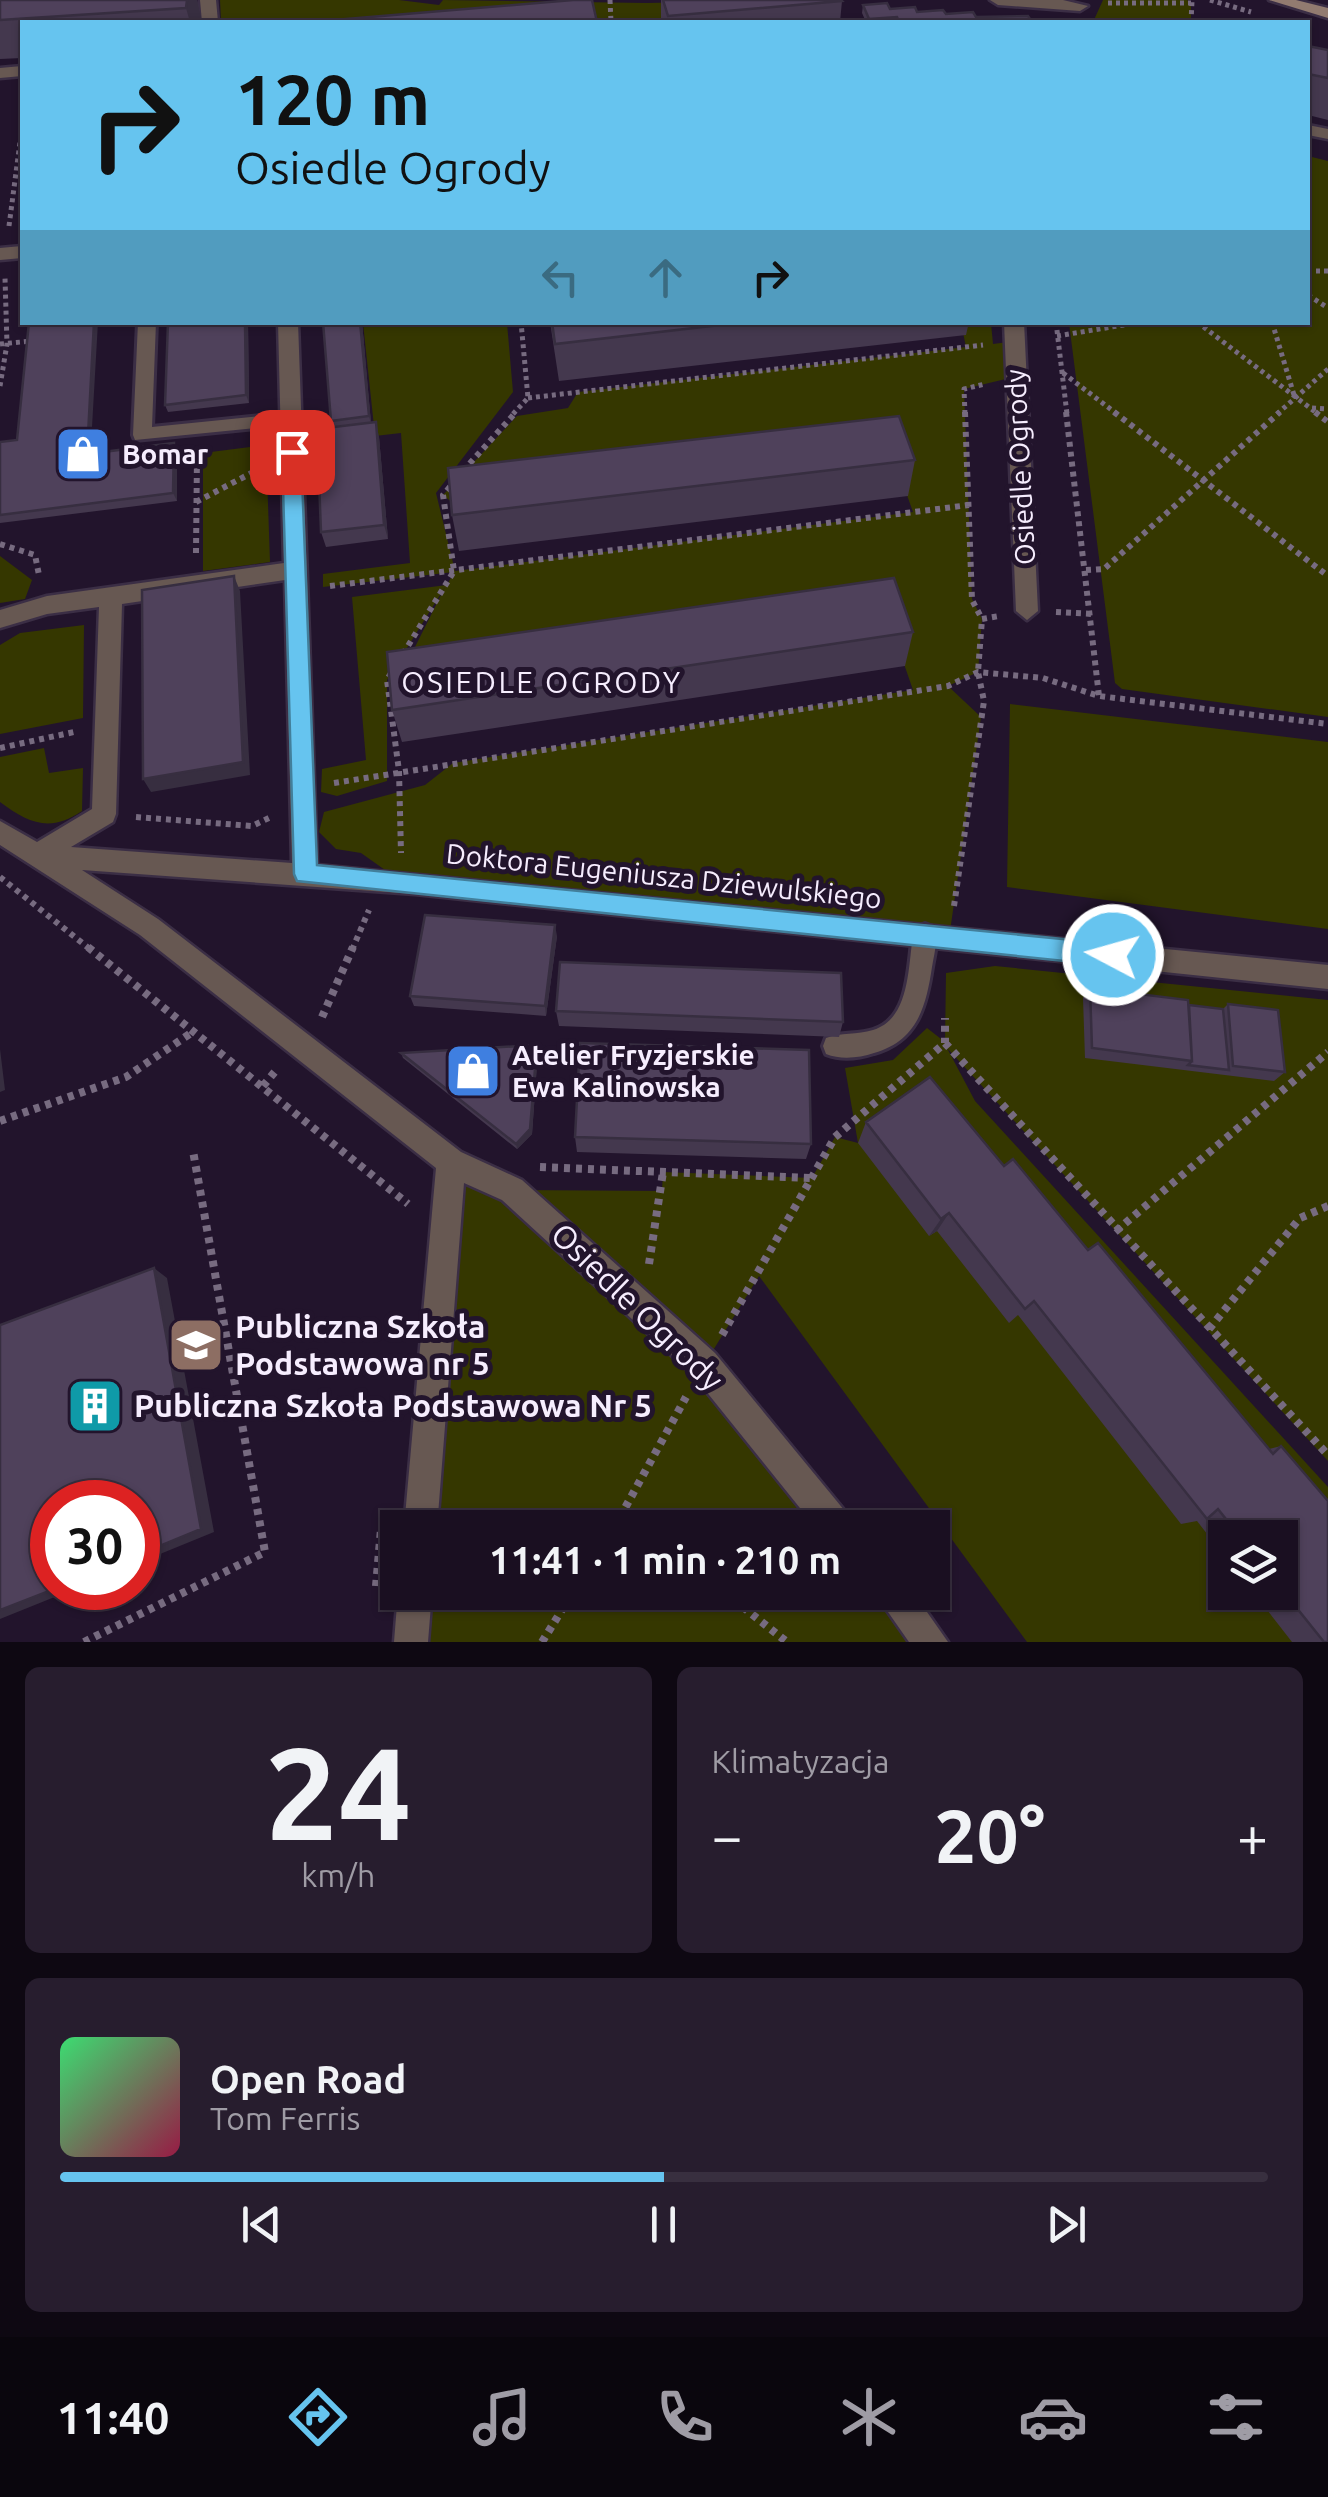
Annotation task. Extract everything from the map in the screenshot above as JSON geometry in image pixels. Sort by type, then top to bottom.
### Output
[{"type":"main road","points":[[1277,0],[1328,13]]},
{"type":"street","points":[[998,0],[1082,3]]},
{"type":"street","points":[[288,325],[305,874]]},
{"type":"street","name":"Osiedle Ogrody","points":[[1015,332],[1014,377],[1028,610]]},
{"type":"street","points":[[0,619],[47,606],[196,585],[293,580]]},
{"type":"street","points":[[36,856],[104,814],[110,597]]},
{"type":"street","name":"Doktora Eugeniusza Dziewulskiego","points":[[0,832],[36,856],[402,882],[1328,977]]},
{"type":"street","name":"Osiedle Ogrody","points":[[36,856],[150,927],[451,1162],[512,1190],[704,1364],[823,1510]]},
{"type":"street","points":[[422,1510],[451,1162]]},
{"type":"street","points":[[411,1642],[413,1610]]},
{"type":"street","points":[[905,1610],[931,1642]]},
{"type":"lane","points":[[147,325],[142,436],[290,419]]},
{"type":"lane","points":[[835,1046],[864,1047],[900,1028],[913,1012],[924,936]]},
{"type":"path","points":[[1082,3],[1192,2]]},
{"type":"path","points":[[9,253],[20,147]]},
{"type":"path","points":[[0,386],[5,296]]},
{"type":"path","points":[[521,325],[528,398]]},
{"type":"path","points":[[1056,325],[1099,696]]},
{"type":"path","points":[[1057,336],[1124,325]]},
{"type":"path","points":[[1201,325],[1328,422]]},
{"type":"path","points":[[1273,325],[1294,397]]},
{"type":"path","points":[[297,1044],[319,1024],[372,904],[402,882],[399,771],[386,680],[454,571],[443,494],[528,398],[1015,332]]},
{"type":"path","points":[[3,344],[32,341]]},
{"type":"path","points":[[1086,570],[1104,569],[1328,369]]},
{"type":"path","points":[[1062,373],[1206,479],[1328,576]]},
{"type":"path","points":[[982,619],[972,600],[964,389],[1014,377]]},
{"type":"path","points":[[1311,408],[1328,408]]},
{"type":"path","points":[[196,585],[197,429]]},
{"type":"path","points":[[196,502],[292,452]]},
{"type":"path","points":[[293,580],[454,571],[969,505]]},
{"type":"path","points":[[0,544],[34,555],[47,606]]},
{"type":"path","points":[[104,814],[252,826],[263,823],[278,809],[277,791],[948,686],[978,672],[1044,678],[1099,696],[1328,724]]},
{"type":"path","points":[[0,748],[105,726]]},
{"type":"path","points":[[0,877],[407,1200],[413,1215]]},
{"type":"path","points":[[0,1120],[128,1080],[163,1059],[194,1031]]},
{"type":"path","points":[[944,1043],[1328,1455]]},
{"type":"path","points":[[1116,1231],[1328,1052]]},
{"type":"path","points":[[84,1642],[266,1552],[193,1151]]},
{"type":"path","points":[[486,1177],[519,1166],[812,1178]]},
{"type":"path","points":[[640,1310],[664,1172]]},
{"type":"path","points":[[1209,1329],[1300,1218],[1328,1206]]},
{"type":"path","points":[[625,1510],[704,1364]]},
{"type":"path","points":[[374,1603],[380,1545]]},
{"type":"path","points":[[542,1642],[562,1610]]},
{"type":"path","points":[[747,1610],[787,1642]]},
{"type":"shaded area","points":[[220,0],[399,0],[439,5],[443,0],[809,0],[764,20],[221,20]]},
{"type":"shaded area","points":[[1103,0],[1191,3],[1191,20],[1094,20]]},
{"type":"shaded area","points":[[1310,156],[1328,161],[1328,717],[1122,689],[1115,683],[1069,325],[1310,325]]},
{"type":"shaded area","points":[[363,325],[507,325],[513,392],[436,493],[455,571],[913,512],[892,453],[454,504],[443,495],[517,416],[568,408],[578,392],[966,347],[961,325],[991,325],[993,344],[1016,341],[1014,377],[964,389],[972,599],[982,619],[978,672],[948,686],[981,717],[949,938],[402,882],[361,853],[336,849],[319,832],[324,812],[425,785],[453,763],[913,690],[886,612],[396,685],[445,587],[387,680],[387,781],[337,796],[321,792],[322,769],[366,760],[352,597],[447,585],[454,572],[323,587],[323,574],[410,563],[401,433],[375,436]]},
{"type":"shaded area","points":[[266,445],[270,562],[203,571],[203,453]]},
{"type":"shaded area","points":[[0,556],[32,580],[25,599],[0,603]]},
{"type":"shaded area","points":[[84,625],[83,718],[0,734],[0,645],[20,633]]},
{"type":"shaded area","points":[[1010,704],[1328,742],[1328,929],[1007,887]]},
{"type":"shaded area","points":[[44,748],[49,773],[83,768],[82,811],[60,822],[30,820],[0,802],[0,757]]},
{"type":"shaded area","points":[[995,966],[1328,1000],[1328,1461],[947,1048],[975,1101],[1328,1487],[1328,1642],[1027,1642],[950,1537],[950,1510],[930,1510],[759,1276],[704,1365],[823,1510],[422,1510],[451,1162],[513,1190],[662,1191],[663,1172],[812,1178],[835,1137],[858,1143],[845,1068],[893,1060],[927,1028],[945,1042],[946,973]]},
{"type":"shaded area","points":[[414,1610],[905,1610],[931,1642],[411,1642]]},
{"type":"building","points":[[0,0],[187,0],[186,8],[0,20]]},
{"type":"building","points":[[592,0],[597,20],[334,20]]},
{"type":"building","points":[[663,0],[841,0],[842,1],[668,16]]},
{"type":"building","points":[[887,3],[890,9],[915,7],[917,12],[973,12],[976,17],[1028,16],[1031,20],[869,19],[863,5]]},
{"type":"building","points":[[1310,46],[1328,50],[1328,78],[1310,74]]},
{"type":"building","points":[[29,325],[94,325],[87,454],[174,443],[173,493],[0,515],[0,442],[17,440]]},
{"type":"building","points":[[168,325],[245,325],[246,395],[165,405]]},
{"type":"building","points":[[323,325],[360,325],[369,416],[331,421]]},
{"type":"building","points":[[552,325],[720,325],[555,344]]},
{"type":"building","points":[[899,416],[915,460],[452,515],[448,468]]},
{"type":"building","points":[[376,422],[384,525],[321,532],[317,429]]},
{"type":"building","points":[[234,576],[243,762],[143,779],[142,590]]},
{"type":"building","points":[[894,578],[913,632],[392,710],[387,652]]},
{"type":"building","points":[[425,915],[555,925],[545,1006],[410,996]]},
{"type":"building","points":[[560,962],[841,973],[843,1022],[556,1011]]},
{"type":"building","points":[[1090,988],[1188,1000],[1192,1061],[1092,1048]]},
{"type":"building","points":[[1228,1004],[1278,1010],[1285,1072],[1233,1066]]},
{"type":"building","points":[[1189,1005],[1223,1009],[1229,1070],[1188,1065],[1192,1061]]},
{"type":"building","points":[[580,1043],[809,1050],[811,1144],[575,1137]]},
{"type":"building","points":[[537,1045],[530,1129],[516,1144],[401,1053]]},
{"type":"building","points":[[930,1077],[1004,1166],[1013,1159],[1088,1250],[1098,1243],[1273,1454],[1281,1446],[1328,1501],[1328,1642],[1298,1610],[1298,1520],[1227,1520],[1218,1509],[1207,1519],[1034,1301],[1025,1309],[949,1213],[941,1219],[866,1122]]},
{"type":"building","name":"Publiczna Szkoła Podstawowa Nr 5","points":[[154,1268],[201,1529],[160,1546],[160,1480],[30,1480],[30,1598],[0,1610],[0,1325]]},
{"type":"place","name":"Bomar","points":[[83,454]]},
{"type":"place","name":"Atelier Fryzjerskie Ewa Kalinowska","points":[[473,1071]]},
{"type":"place","name":"Publiczna Szkoła Podstawowa nr 5","points":[[196,1345]]},
{"type":"place","name":"Publiczna Szkoła Podstawowa Nr 5","points":[[95,1406]]},
{"type":"district","name":"OSIEDLE OGRODY","points":[[542,683]]},
{"type":"route","points":[[292,452],[305,874],[1113,955]]}]
